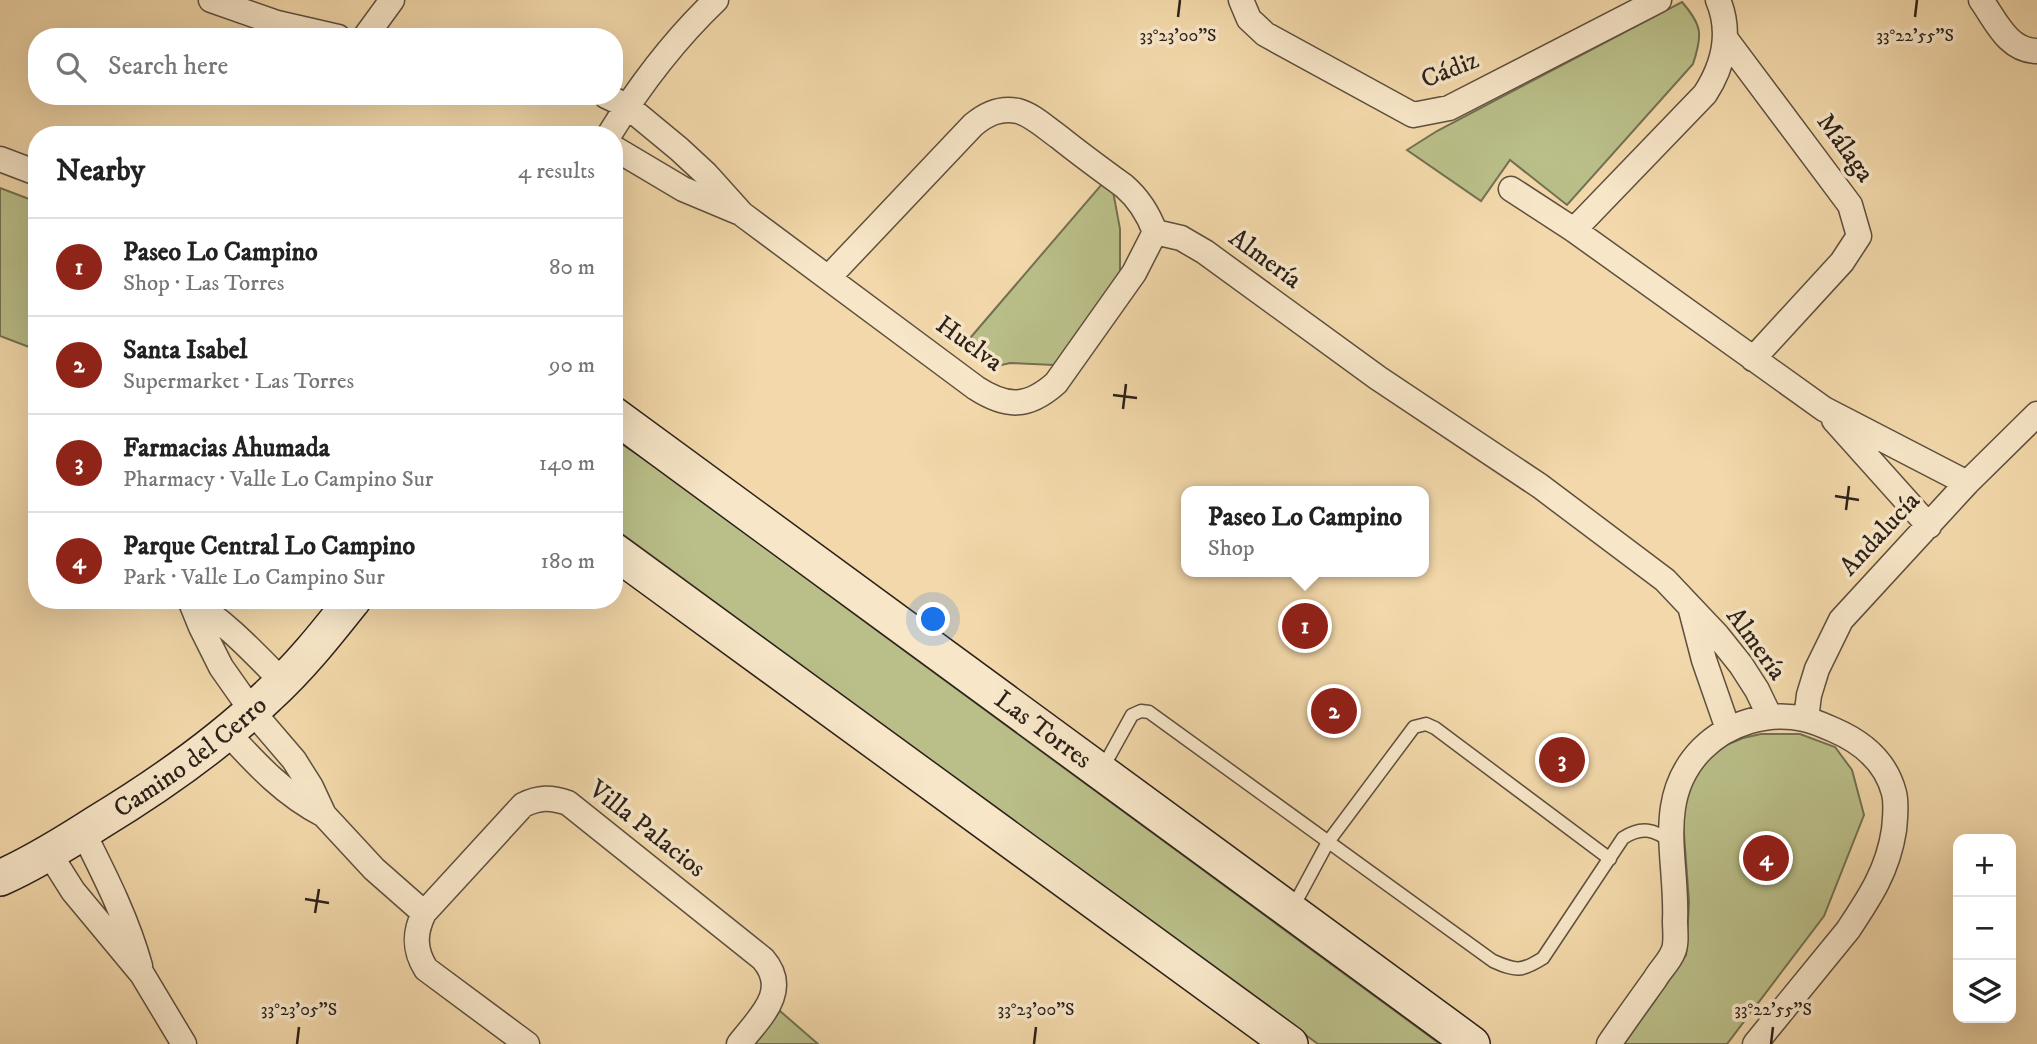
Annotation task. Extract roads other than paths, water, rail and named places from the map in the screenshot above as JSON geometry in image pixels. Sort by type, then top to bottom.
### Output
[{"type":"street","points":[[211,0],[299,28]]},
{"type":"street","points":[[372,28],[392,0]]},
{"type":"street","points":[[623,94],[678,42],[716,0]]},
{"type":"street","name":"Cádiz","points":[[1241,0],[1250,19],[1265,34],[1413,116],[1449,108],[1659,0]]},
{"type":"street","points":[[1574,230],[1705,94],[1716,77],[1723,58],[1725,38],[1724,22],[1717,0]]},
{"type":"street","points":[[1981,0],[2006,36],[2018,48],[2032,51]]},
{"type":"street","name":"Málaga","points":[[1725,38],[1850,205],[1859,236],[1842,262],[1754,359]]},
{"type":"street","points":[[610,126],[615,105]]},
{"type":"street","name":"Huelva","points":[[621,105],[679,149],[742,214],[990,397],[1003,401],[1024,404],[1042,396],[1056,383],[1134,273],[1155,232]]},
{"type":"street","points":[[829,277],[973,125],[994,112],[1006,110],[1017,111],[1036,120],[1124,186],[1144,208],[1155,232]]},
{"type":"street","name":"Huelva","points":[[623,153],[683,189],[742,214]]},
{"type":"street","points":[[0,159],[28,170]]},
{"type":"street","points":[[1510,189],[1574,230],[1824,409],[1967,483]]},
{"type":"street","name":"Almería","points":[[1155,232],[1194,244],[1378,379],[1540,486],[1665,580],[1717,635],[1741,665],[1770,717]]},
{"type":"street","points":[[1824,409],[1929,526]]},
{"type":"street","name":"Andalucía","points":[[1806,719],[1809,695],[1817,669],[1841,620],[1967,483],[2037,414]]},
{"type":"street","name":"Las Torres","points":[[623,422],[1472,1044]]},
{"type":"street","points":[[623,558],[1290,1044]]},
{"type":"street","points":[[194,609],[221,667],[251,758],[285,791],[324,815],[374,869],[424,913]]},
{"type":"street","points":[[204,609],[234,632],[283,682]]},
{"type":"street","name":"Camino del Cerro","points":[[3,871],[49,853],[156,786],[240,721],[283,682],[346,609]]},
{"type":"street","name":"Almería","points":[[1691,609],[1704,660],[1728,729]]},
{"type":"street","points":[[1609,1044],[1674,951],[1676,902],[1670,822],[1679,781],[1704,747],[1728,729],[1744,722],[1770,717],[1806,719],[1853,737],[1870,751],[1883,770],[1894,793],[1895,817],[1891,852],[1880,880],[1848,930],[1755,1044]]},
{"type":"street","name":"Villa Palacios","points":[[527,1044],[426,969],[415,941],[424,913],[523,805],[546,797],[568,803],[769,966],[775,983],[774,993],[765,1011],[739,1044]]},
{"type":"street","points":[[83,832],[115,896],[135,946],[142,974]]},
{"type":"street","points":[[49,853],[73,891],[142,974],[184,1044]]},
{"type":"lane","points":[[1101,771],[1132,715],[1141,711],[1149,712],[1493,961],[1509,968],[1526,968],[1543,958],[1623,838],[1634,830],[1649,831],[1672,843]]},
{"type":"lane","points":[[1291,911],[1328,842],[1414,727],[1426,724],[1611,859]]},
{"type":"place","name":"Paseo Lo Campino","points":[[1305,626]]},
{"type":"place","name":"Santa Isabel","points":[[1334,711]]},
{"type":"place","name":"Farmacias Ahumada","points":[[1562,760]]},
{"type":"place","name":"Parque Central Lo Campino","points":[[1766,858]]}]
